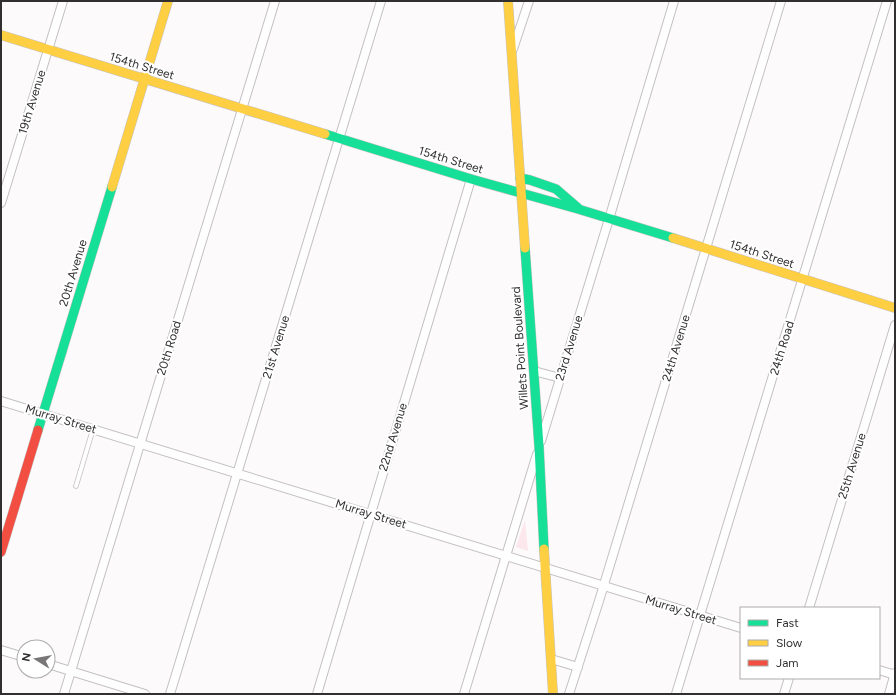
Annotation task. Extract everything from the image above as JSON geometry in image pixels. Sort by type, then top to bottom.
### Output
[{"type":"street","name":"19th Avenue","points":[[1,203],[63,1]]},
{"type":"street","name":"20th Avenue","points":[[1,552],[168,1]]},
{"type":"street","name":"20th Road","points":[[64,694],[274,1]]},
{"type":"street","name":"21st Avenue","points":[[170,694],[381,1]]},
{"type":"street","name":"Willets Point Boulevard","points":[[508,1],[539,446],[553,694]]},
{"type":"street","points":[[511,56],[529,1]]},
{"type":"street","name":"23rd Avenue","points":[[464,694],[674,1]]},
{"type":"street","name":"24th Avenue","points":[[569,694],[781,1]]},
{"type":"street","name":"24th Road","points":[[676,694],[887,1]]},
{"type":"street","name":"154th Street","points":[[1,35],[339,138],[471,180],[521,193],[706,248],[895,308]]},
{"type":"street","points":[[520,178],[556,189],[582,211]]},
{"type":"street","name":"22nd Avenue","points":[[317,694],[471,180]]},
{"type":"street","name":"25th Avenue","points":[[809,607],[895,325]]},
{"type":"street","points":[[534,371],[560,378]]},
{"type":"street","name":"Murray Street","points":[[1,401],[740,628]]},
{"type":"street","points":[[1,650],[16,655]]},
{"type":"street","points":[[551,659],[578,667]]},
{"type":"street","points":[[56,666],[145,694]]},
{"type":"street","points":[[880,670],[895,675],[889,694]]},
{"type":"street","points":[[784,694],[789,679]]},
{"type":"lane","points":[[76,486],[93,429]]},
{"type":"shaded area","points":[[525,520],[528,551],[516,547]]},
{"type":"traffic: fast","points":[[325,134],[471,179],[578,209],[673,238]]},
{"type":"traffic: fast","points":[[520,178],[556,189],[578,208]]},
{"type":"traffic: fast","points":[[38,430],[112,187]]},
{"type":"traffic: fast","points":[[525,248],[539,446],[544,549]]},
{"type":"traffic: slow","points":[[112,187],[168,1]]},
{"type":"traffic: slow","points":[[508,1],[525,248]]},
{"type":"traffic: slow","points":[[1,35],[325,134]]},
{"type":"traffic: slow","points":[[673,238],[895,308]]},
{"type":"traffic: slow","points":[[544,549],[553,694]]},
{"type":"traffic: jam","points":[[1,552],[38,430]]}]
